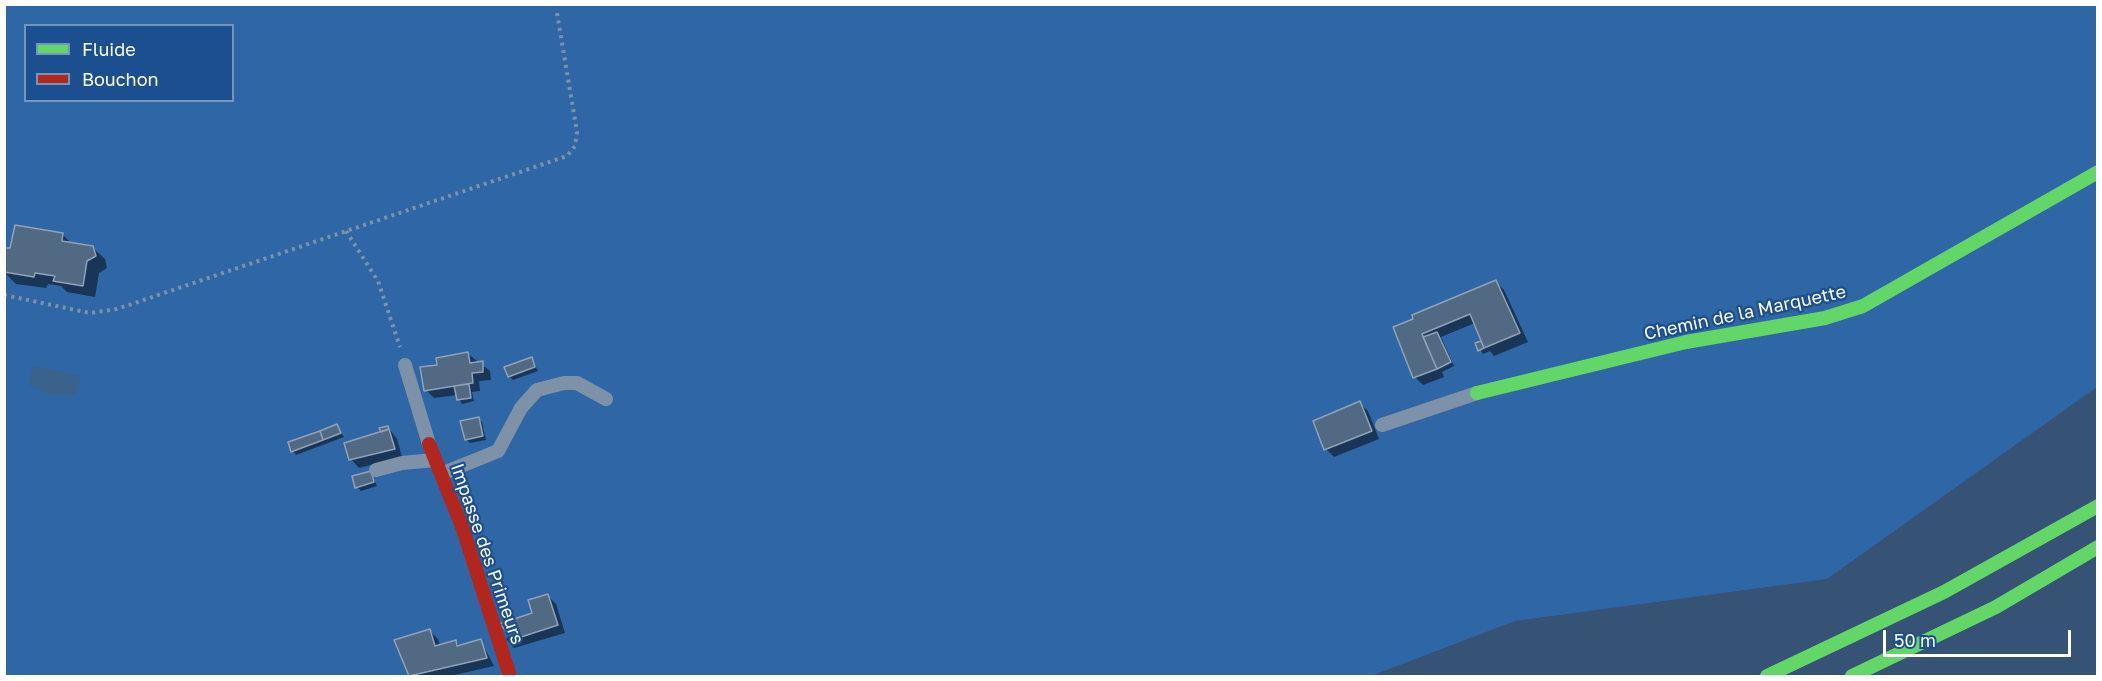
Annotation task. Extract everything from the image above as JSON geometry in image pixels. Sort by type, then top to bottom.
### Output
[{"type":"main road","name":"Chemin de la Marquette","points":[[1477,393],[1686,342],[1825,318],[1863,306],[2097,172]]},
{"type":"main road","name":"Impasse des Primeurs","points":[[429,444],[463,529],[510,676]]},
{"type":"main road","points":[[1767,676],[1944,592],[2097,506]]},
{"type":"main road","points":[[1852,676],[1996,607],[2097,547]]},
{"type":"lane","points":[[405,365],[429,444]]},
{"type":"lane","points":[[441,474],[498,451],[521,408],[537,390],[564,383],[577,383],[606,399]]},
{"type":"lane","points":[[1382,425],[1477,393]]},
{"type":"lane","points":[[376,470],[402,463],[435,460]]},
{"type":"path","points":[[4,295],[90,313],[117,309],[567,156],[575,146],[577,132],[557,13]]},
{"type":"path","points":[[346,231],[378,281],[405,365]]},
{"type":"shaded area","points":[[4,5],[2097,5],[2097,387],[1827,579],[1515,621],[1371,676],[5,676]]},
{"type":"shaded area","points":[[33,366],[80,376],[77,395],[52,395],[29,385]]},
{"type":"building","points":[[15,225],[63,233],[62,241],[93,246],[96,256],[87,261],[83,286],[53,281],[55,276],[35,273],[34,277],[4,272],[4,248],[10,248]]},
{"type":"building","points":[[1496,280],[1520,333],[1484,348],[1470,314],[1422,334],[1437,369],[1413,378],[1393,327],[1413,319],[1412,315]]},
{"type":"building","points":[[1437,332],[1451,362],[1437,369],[1423,337]]},
{"type":"building","points":[[1481,341],[1484,348],[1478,351],[1475,343]]},
{"type":"building","points":[[468,352],[470,363],[483,361],[483,372],[472,373],[473,383],[424,391],[420,367],[437,365],[436,358]]},
{"type":"building","points":[[532,357],[535,367],[508,377],[504,367]]},
{"type":"building","points":[[469,384],[471,398],[457,400],[454,386]]},
{"type":"building","points":[[1360,401],[1372,431],[1324,450],[1313,421]]},
{"type":"building","points":[[479,417],[483,436],[465,440],[460,421]]},
{"type":"building","points":[[337,424],[341,433],[323,440],[320,431]]},
{"type":"building","points":[[388,426],[389,429],[381,432],[379,428]]},
{"type":"building","points":[[389,429],[395,449],[349,460],[344,443]]},
{"type":"building","points":[[320,431],[323,440],[291,452],[288,442]]},
{"type":"building","points":[[371,471],[374,482],[355,488],[352,476]]},
{"type":"building","points":[[548,594],[558,625],[515,639],[499,624],[532,613],[528,600]]},
{"type":"building","points":[[430,629],[435,646],[456,640],[457,646],[481,639],[487,658],[409,676],[394,640]]},
{"type":"traffic: fast","points":[[1477,393],[1686,342],[1825,318],[1863,306],[2098,172]]},
{"type":"traffic: fast","points":[[1767,676],[1944,592],[2098,506]]},
{"type":"traffic: fast","points":[[1852,676],[1996,607],[2098,547]]},
{"type":"traffic: jam","points":[[429,444],[463,529],[510,676]]}]
